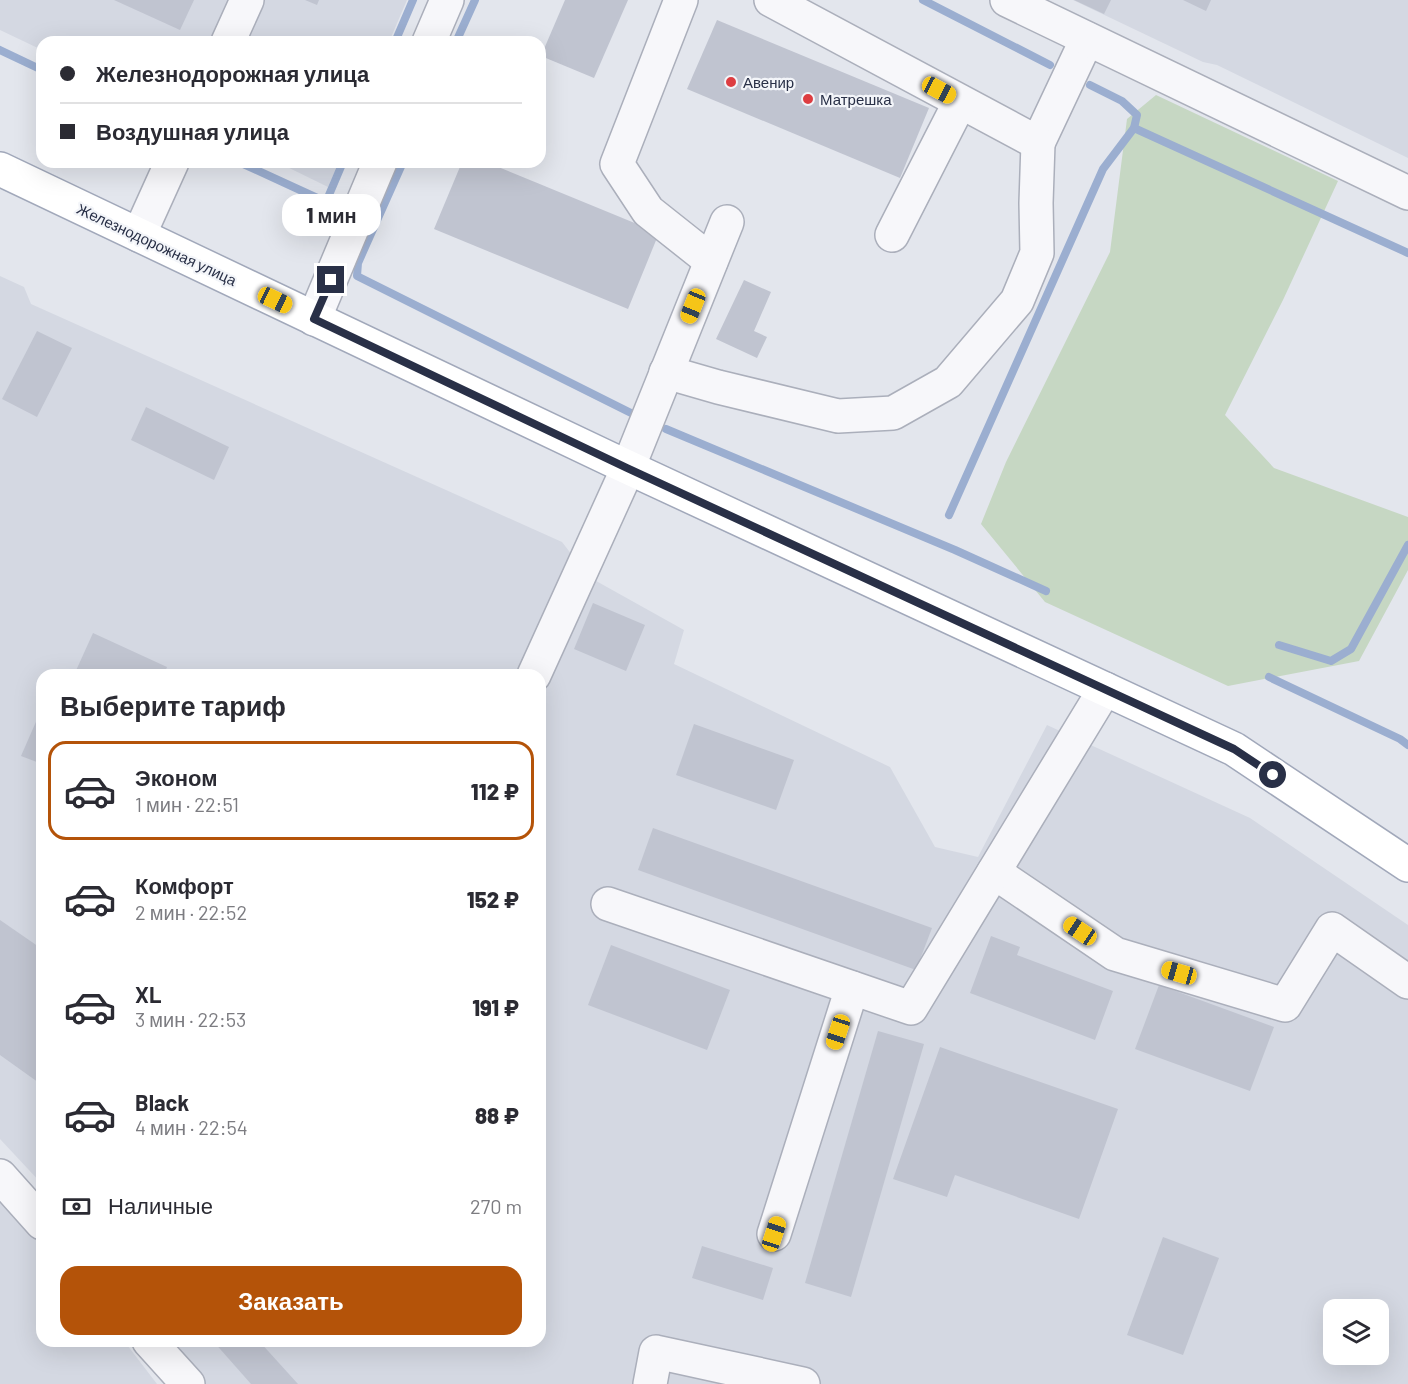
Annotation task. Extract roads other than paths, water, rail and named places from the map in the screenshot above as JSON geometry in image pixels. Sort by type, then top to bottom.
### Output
[{"type":"main road","name":"Железнодорожная улица","points":[[0,170],[627,468],[1234,749],[1408,865]]},
{"type":"street","points":[[231,36],[248,0]]},
{"type":"street","points":[[432,36],[447,0]]},
{"type":"street","points":[[681,0],[617,164],[648,211],[711,261]]},
{"type":"street","points":[[771,0],[1038,143]]},
{"type":"street","points":[[1007,0],[1408,193]]},
{"type":"street","points":[[666,372],[838,416],[893,413],[948,382],[1017,301],[1037,253],[1038,143],[1087,39]]},
{"type":"street","points":[[892,235],[960,102]]},
{"type":"street","points":[[138,235],[169,168]]},
{"type":"street","points":[[314,319],[377,168]]},
{"type":"street","points":[[537,669],[627,468],[727,222]]},
{"type":"street","points":[[608,904],[911,1008],[1105,689]]},
{"type":"street","points":[[994,872],[1115,954],[1285,1005],[1332,929],[1408,982]]},
{"type":"street","points":[[774,1234],[852,988]]},
{"type":"street","points":[[0,1176],[36,1216]]},
{"type":"street","points":[[154,1347],[188,1384]]},
{"type":"street","points":[[650,1384],[656,1352],[803,1384]]},
{"type":"waterway","points":[[398,36],[413,0]]},
{"type":"waterway","points":[[459,36],[475,0]]},
{"type":"waterway","points":[[923,0],[1050,65]]},
{"type":"waterway","points":[[0,50],[36,67]]},
{"type":"waterway","points":[[949,515],[1103,169],[1134,128],[1137,115],[1122,101],[1090,85]]},
{"type":"waterway","points":[[1134,128],[1408,253]]},
{"type":"waterway","points":[[252,168],[326,202],[340,168]]},
{"type":"waterway","points":[[400,168],[358,263],[357,276],[637,416]]},
{"type":"waterway","points":[[666,429],[955,550],[1046,591]]},
{"type":"waterway","points":[[1279,645],[1331,661],[1351,649],[1408,545]]},
{"type":"waterway","points":[[1269,677],[1400,739],[1408,745]]},
{"type":"place","name":"Авенир","points":[[731,82]]},
{"type":"place","name":"Матрешка","points":[[808,99]]}]
